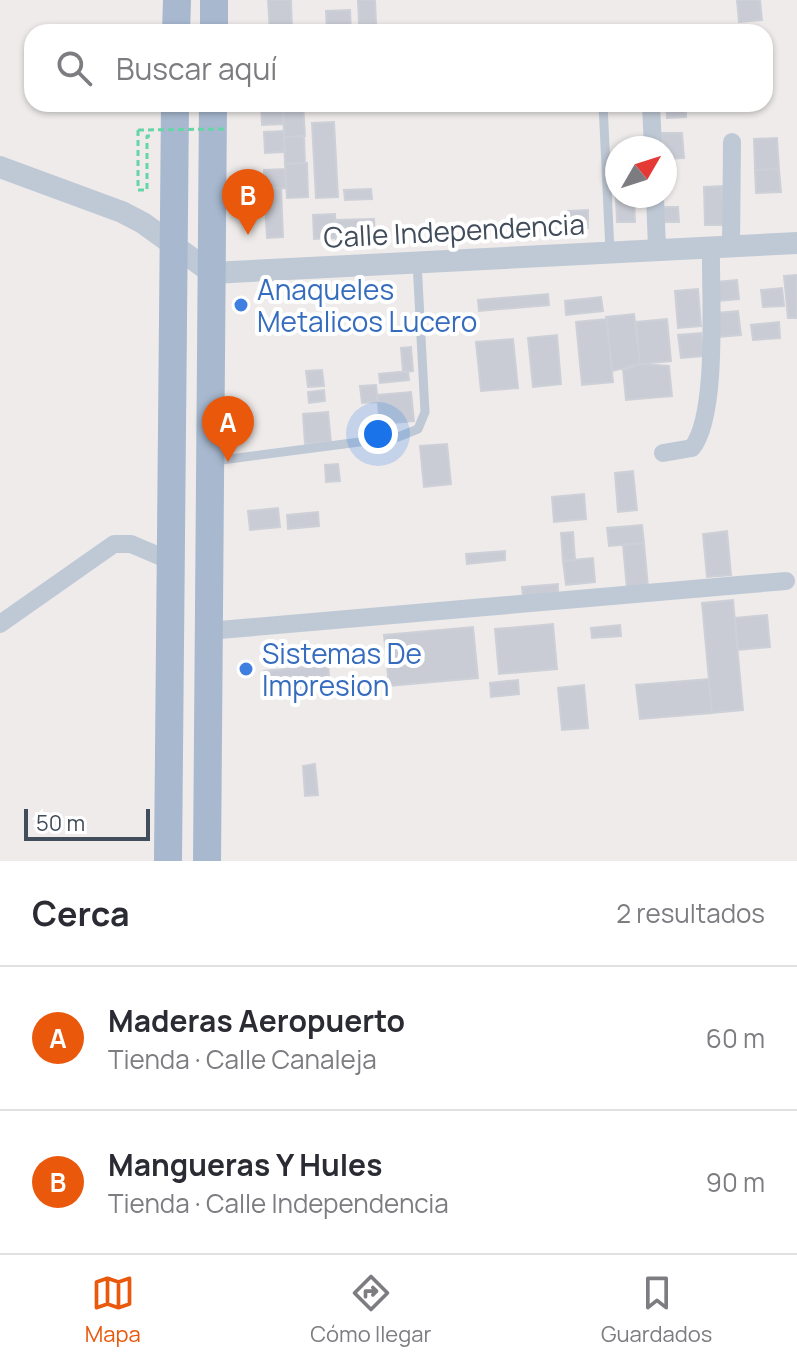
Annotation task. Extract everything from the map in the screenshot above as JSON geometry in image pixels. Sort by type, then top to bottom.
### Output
[{"type":"main road","points":[[176,24],[177,0]]},
{"type":"main road","points":[[214,0],[214,24]]},
{"type":"main road","points":[[168,861],[175,112]]},
{"type":"main road","points":[[207,861],[213,112]]},
{"type":"street","points":[[651,112],[652,136]]},
{"type":"street","points":[[663,453],[692,448],[701,437],[708,397],[732,142]]},
{"type":"street","points":[[0,167],[122,212],[143,223],[212,273]]},
{"type":"street","points":[[655,208],[657,248]]},
{"type":"street","name":"Calle Independencia","points":[[212,273],[797,243]]},
{"type":"street","points":[[0,624],[114,544],[131,544],[171,561]]},
{"type":"street","points":[[208,631],[786,581]]},
{"type":"lane","points":[[603,112],[610,251]]},
{"type":"lane","points":[[210,462],[398,437],[418,429],[425,412],[417,261]]},
{"type":"path","points":[[175,137],[147,136],[147,190],[138,190],[138,130],[226,129]]},
{"type":"building","points":[[268,0],[291,0],[292,24],[270,24]]},
{"type":"building","points":[[358,0],[375,0],[376,23],[359,23]]},
{"type":"building","points":[[737,0],[760,0],[762,20],[739,22]]},
{"type":"building","points":[[350,10],[351,24],[327,24],[326,11]]},
{"type":"building","points":[[261,112],[283,112],[283,124],[262,125]]},
{"type":"building","points":[[283,112],[304,112],[305,136],[284,137]]},
{"type":"building","points":[[667,112],[686,112],[686,117],[667,118]]},
{"type":"building","points":[[334,122],[338,197],[316,198],[312,123]]},
{"type":"building","points":[[284,131],[285,152],[265,153],[264,132]]},
{"type":"building","points":[[661,133],[682,133],[684,158],[677,158],[677,136],[661,136]]},
{"type":"building","points":[[304,136],[305,163],[285,164],[284,137]]},
{"type":"building","points":[[777,138],[779,169],[755,170],[754,139]]},
{"type":"building","points":[[307,163],[308,197],[287,198],[285,164]]},
{"type":"building","points":[[285,169],[286,188],[264,189],[264,170]]},
{"type":"building","points":[[779,169],[781,192],[756,193],[755,170]]},
{"type":"building","points":[[722,186],[724,225],[705,225],[704,187]]},
{"type":"building","points":[[281,188],[283,237],[267,238],[264,189]]},
{"type":"building","points":[[371,189],[372,199],[345,200],[344,190]]},
{"type":"building","points":[[678,207],[679,222],[663,222],[662,208]]},
{"type":"building","points":[[616,208],[634,208],[635,222],[617,222]]},
{"type":"building","points":[[588,210],[588,228],[569,229],[568,211]]},
{"type":"building","points":[[335,214],[336,238],[314,239],[313,215]]},
{"type":"building","points":[[374,219],[375,238],[336,239],[336,220]]},
{"type":"building","points":[[797,275],[797,318],[788,318],[784,276]]},
{"type":"building","points":[[737,280],[739,299],[718,301],[716,282]]},
{"type":"building","points":[[782,288],[784,306],[763,307],[761,290]]},
{"type":"building","points":[[698,289],[701,326],[678,328],[675,291]]},
{"type":"building","points":[[548,294],[549,305],[479,311],[478,300]]},
{"type":"building","points":[[601,297],[603,311],[566,315],[565,301]]},
{"type":"building","points":[[738,311],[741,335],[719,337],[716,313]]},
{"type":"building","points":[[634,314],[640,364],[612,371],[606,317]]},
{"type":"building","points":[[607,319],[613,382],[582,385],[576,322]]},
{"type":"building","points":[[667,319],[671,361],[640,364],[636,322]]},
{"type":"building","points":[[779,322],[780,338],[753,340],[751,325]]},
{"type":"building","points":[[701,333],[704,356],[681,358],[678,335]]},
{"type":"building","points":[[557,335],[561,384],[533,387],[528,338]]},
{"type":"building","points":[[513,339],[518,388],[481,391],[476,342]]},
{"type":"building","points":[[411,347],[413,371],[403,372],[401,348]]},
{"type":"building","points":[[640,364],[669,366],[672,396],[626,400],[623,370]]},
{"type":"building","points":[[322,370],[324,386],[308,387],[306,371]]},
{"type":"building","points":[[408,371],[409,380],[380,383],[379,374]]},
{"type":"building","points":[[376,385],[378,402],[362,403],[360,386]]},
{"type":"building","points":[[324,390],[325,401],[309,403],[308,392]]},
{"type":"building","points":[[411,392],[414,421],[380,424],[377,395]]},
{"type":"building","points":[[328,412],[331,442],[305,444],[303,414]]},
{"type":"building","points":[[447,444],[451,484],[424,487],[420,446]]},
{"type":"building","points":[[338,464],[340,481],[326,482],[325,465]]},
{"type":"building","points":[[633,471],[637,510],[618,512],[615,473]]},
{"type":"building","points":[[584,494],[586,519],[554,522],[552,497]]},
{"type":"building","points":[[278,508],[280,527],[250,530],[248,511]]},
{"type":"building","points":[[318,512],[319,526],[288,529],[287,515]]},
{"type":"building","points":[[642,525],[644,543],[609,546],[607,528]]},
{"type":"building","points":[[727,531],[731,575],[707,577],[703,534]]},
{"type":"building","points":[[573,532],[575,560],[563,561],[561,533]]},
{"type":"building","points":[[644,543],[648,587],[627,589],[623,545]]},
{"type":"building","points":[[505,551],[505,560],[467,564],[466,554]]},
{"type":"building","points":[[593,558],[595,582],[566,585],[563,561]]},
{"type":"building","points":[[558,584],[558,595],[523,598],[522,587]]},
{"type":"building","points":[[733,600],[743,710],[712,713],[702,603]]},
{"type":"building","points":[[767,615],[770,647],[738,650],[735,618]]},
{"type":"building","points":[[553,624],[557,669],[499,674],[495,629]]},
{"type":"building","points":[[620,625],[621,636],[592,638],[591,628]]},
{"type":"building","points":[[473,627],[478,678],[389,686],[384,635]]},
{"type":"building","points":[[328,665],[331,693],[266,698],[264,671]]},
{"type":"building","points":[[709,679],[712,713],[640,719],[636,685]]},
{"type":"building","points":[[518,680],[519,694],[491,697],[490,683]]},
{"type":"building","points":[[584,685],[588,728],[562,730],[558,688]]},
{"type":"building","points":[[315,764],[318,795],[305,796],[303,766]]},
{"type":"place","name":"Mangueras Y Hules","points":[[248,235]]},
{"type":"place","name":"Anaqueles Metalicos Lucero","points":[[241,305]]},
{"type":"place","name":"Maderas Aeropuerto","points":[[228,462]]},
{"type":"place","name":"Sistemas De Impresion","points":[[246,669]]}]
